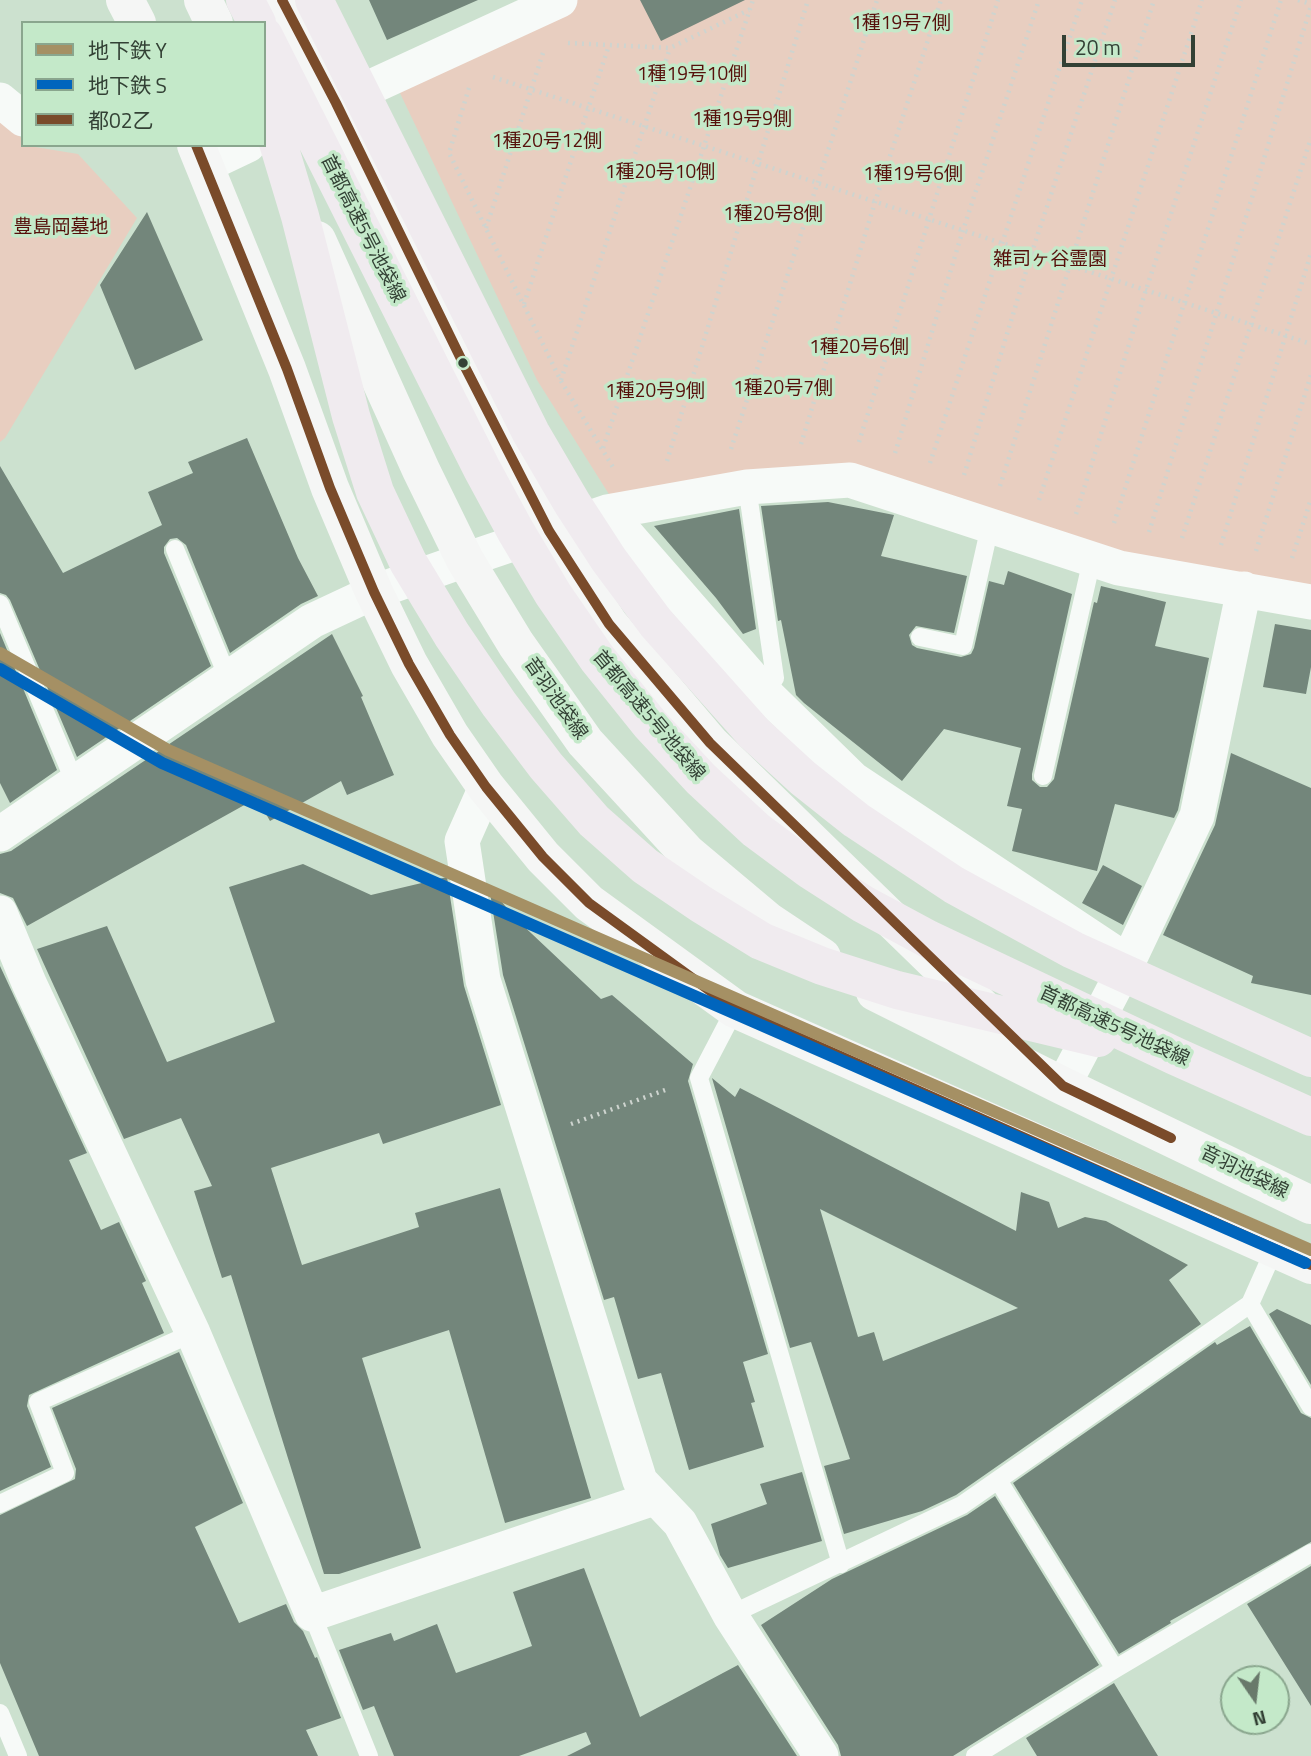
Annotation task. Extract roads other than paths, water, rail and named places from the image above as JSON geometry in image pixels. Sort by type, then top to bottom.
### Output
[{"type":"highway","points":[[236,0],[241,21]]},
{"type":"highway","points":[[246,0],[256,21]]},
{"type":"highway","points":[[314,0],[531,433],[572,503],[609,560],[656,622],[754,733],[803,778],[856,820],[954,885],[1073,950],[1311,1058]]},
{"type":"highway","name":"首都高速5号池袋線","points":[[266,40],[482,470],[515,530],[553,594],[597,659],[650,724],[701,779],[756,830],[810,870],[863,904],[928,939],[1311,1117]]},
{"type":"highway","points":[[266,103],[300,216],[351,416],[375,492],[408,562],[452,635],[499,704],[594,821],[645,866],[701,904],[761,940],[822,966],[897,990],[1175,1056]]},
{"type":"main road","points":[[125,0],[136,21]]},
{"type":"main road","points":[[203,0],[213,21]]},
{"type":"main road","name":"音羽池袋線","points":[[282,0],[549,531],[609,624],[710,743],[1063,1086]]},
{"type":"main road","name":"音羽池袋線","points":[[266,143],[465,560],[516,644],[585,742],[687,853],[768,920],[880,995],[1311,1205]]},
{"type":"main road","points":[[201,155],[287,369],[330,488],[374,592],[416,676],[450,735],[486,788],[543,857],[589,903],[735,1009],[1311,1265]]},
{"type":"street","points":[[266,133],[336,103],[468,58],[560,0]]},
{"type":"street","points":[[0,100],[21,117]]},
{"type":"street","points":[[201,155],[225,147]]},
{"type":"street","points":[[0,834],[312,621],[374,592],[607,512],[747,487],[850,480],[994,510],[1027,538],[1101,546],[1119,568],[1249,574],[1311,602]]},
{"type":"street","points":[[607,512],[765,693],[853,779],[1128,962],[1311,1047]]},
{"type":"street","points":[[1063,1086],[1128,962],[1197,816],[1249,574]]},
{"type":"street","points":[[486,788],[462,841],[483,980],[640,1481],[680,1523],[730,1615],[821,1756]]},
{"type":"street","points":[[0,913],[193,1333],[312,1614],[654,1498]]},
{"type":"lane","points":[[747,487],[775,678],[765,693]]},
{"type":"lane","points":[[920,637],[963,646],[994,510]]},
{"type":"lane","points":[[1043,776],[1101,546]]},
{"type":"lane","points":[[175,549],[228,678]]},
{"type":"lane","points":[[0,604],[75,783]]},
{"type":"lane","points":[[735,1009],[699,1079],[841,1564]]},
{"type":"lane","points":[[730,1615],[962,1505],[1250,1304],[1274,1250]]},
{"type":"lane","points":[[1250,1304],[1311,1407]]},
{"type":"lane","points":[[0,1504],[65,1473],[38,1402],[193,1333]]},
{"type":"lane","points":[[998,1480],[1115,1669]]},
{"type":"lane","points":[[975,1756],[1311,1553]]},
{"type":"lane","points":[[312,1614],[369,1756]]},
{"type":"lane","points":[[0,1713],[12,1754]]},
{"type":"metro line","name":"Y","points":[[0,653],[168,750],[1311,1250]]},
{"type":"metro line","name":"S","points":[[0,669],[162,763],[1305,1263]]},
{"type":"park label","name":"1種19号7側","points":[[901,24]]},
{"type":"park label","name":"1種19号10側","points":[[692,75]]},
{"type":"park label","name":"1種19号9側","points":[[742,120]]},
{"type":"park label","name":"1種20号12側","points":[[547,142]]},
{"type":"park label","name":"1種20号10側","points":[[660,173]]},
{"type":"park label","name":"1種19号6側","points":[[913,175]]},
{"type":"park label","name":"1種20号8側","points":[[773,215]]},
{"type":"park label","name":"豊島岡墓地","points":[[61,228]]},
{"type":"park label","name":"雑司ヶ谷霊園","points":[[1050,260]]},
{"type":"park label","name":"1種20号6側","points":[[859,348]]},
{"type":"park label","name":"1種20号7側","points":[[783,389]]},
{"type":"park label","name":"1種20号9側","points":[[655,392]]}]
